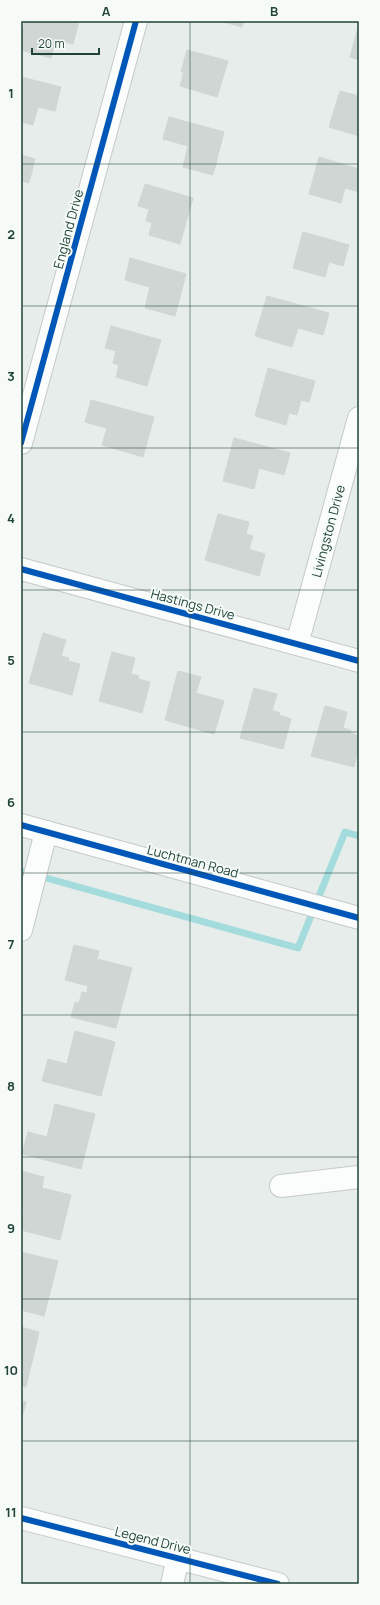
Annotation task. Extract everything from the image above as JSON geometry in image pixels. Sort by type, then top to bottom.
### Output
[{"type":"street","name":"England Drive","points":[[21,444],[136,21]]},
{"type":"street","name":"Livingston Drive","points":[[297,644],[359,418]]},
{"type":"street","name":"Hastings Drive","points":[[21,569],[359,661]]},
{"type":"street","name":"Luchtman Road","points":[[21,825],[359,918]]},
{"type":"street","points":[[21,930],[46,832]]},
{"type":"street","points":[[281,1186],[359,1177]]},
{"type":"street","name":"Legend Drive","points":[[21,1518],[278,1584]]},
{"type":"street","points":[[172,1584],[178,1558]]},
{"type":"building","points":[[25,21],[79,21],[73,44],[56,40],[51,58],[21,50],[21,36]]},
{"type":"building","points":[[220,21],[244,21],[242,27]]},
{"type":"building","points":[[359,24],[359,60],[350,57]]},
{"type":"building","points":[[187,50],[228,61],[217,97],[180,86],[184,72],[181,72]]},
{"type":"building","points":[[21,77],[61,87],[55,111],[38,107],[33,125],[21,122]]},
{"type":"building","points":[[340,91],[359,96],[359,136],[329,127]]},
{"type":"building","points":[[169,117],[224,132],[213,175],[183,167],[188,146],[163,139]]},
{"type":"building","points":[[21,155],[35,159],[29,183],[21,181]]},
{"type":"building","points":[[319,157],[359,169],[359,192],[345,188],[341,203],[309,194]]},
{"type":"building","points":[[145,184],[193,198],[180,244],[149,235],[152,223],[146,221],[149,209],[138,206]]},
{"type":"building","points":[[303,232],[349,245],[343,266],[329,262],[325,277],[293,268]]},
{"type":"building","points":[[130,258],[186,274],[175,316],[145,308],[150,287],[125,280]]},
{"type":"building","points":[[267,296],[329,313],[323,335],[298,328],[292,347],[255,336]]},
{"type":"building","points":[[111,326],[161,340],[147,386],[116,377],[119,365],[113,363],[116,351],[105,348]]},
{"type":"building","points":[[268,368],[315,381],[309,402],[301,400],[297,415],[289,413],[286,425],[255,416]]},
{"type":"building","points":[[91,400],[154,417],[143,457],[102,445],[107,428],[85,422]]},
{"type":"building","points":[[234,438],[290,453],[284,475],[259,468],[254,489],[223,481]]},
{"type":"building","points":[[218,514],[249,522],[246,534],[253,536],[249,549],[265,554],[259,576],[205,560]]},
{"type":"building","points":[[43,633],[66,640],[61,656],[69,658],[68,661],[80,664],[72,695],[29,683]]},
{"type":"building","points":[[112,652],[135,658],[131,674],[139,676],[138,679],[150,682],[142,713],[99,701]]},
{"type":"building","points":[[178,671],[201,677],[196,693],[224,701],[214,734],[165,720]]},
{"type":"building","points":[[254,688],[277,694],[272,710],[280,713],[279,715],[291,719],[283,749],[240,738]]},
{"type":"building","points":[[325,706],[347,712],[343,728],[351,730],[350,733],[359,736],[359,748],[354,767],[311,756]]},
{"type":"building","points":[[74,945],[99,951],[97,959],[132,968],[116,1028],[71,1017],[75,1002],[79,1003],[82,992],[87,993],[88,986],[65,980]]},
{"type":"building","points":[[75,1031],[115,1042],[101,1096],[42,1081],[48,1059],[67,1064]]},
{"type":"building","points":[[55,1104],[95,1114],[81,1169],[22,1154],[28,1132],[47,1137]]},
{"type":"building","points":[[21,1171],[44,1177],[42,1188],[71,1195],[60,1240],[21,1230],[21,1219],[24,1208],[21,1207]]},
{"type":"building","points":[[21,1252],[58,1261],[44,1316],[21,1310]]},
{"type":"building","points":[[21,1327],[39,1332],[26,1387],[21,1385]]},
{"type":"building","points":[[21,1401],[26,1402],[21,1421]]},
{"type":"waterway","points":[[21,871],[298,948],[345,832],[359,836]]},
{"type":"cycle path","points":[[21,443],[136,21]]},
{"type":"cycle path","points":[[21,569],[359,661]]},
{"type":"cycle path","points":[[21,825],[359,918]]},
{"type":"cycle path","points":[[21,1518],[278,1584]]}]
